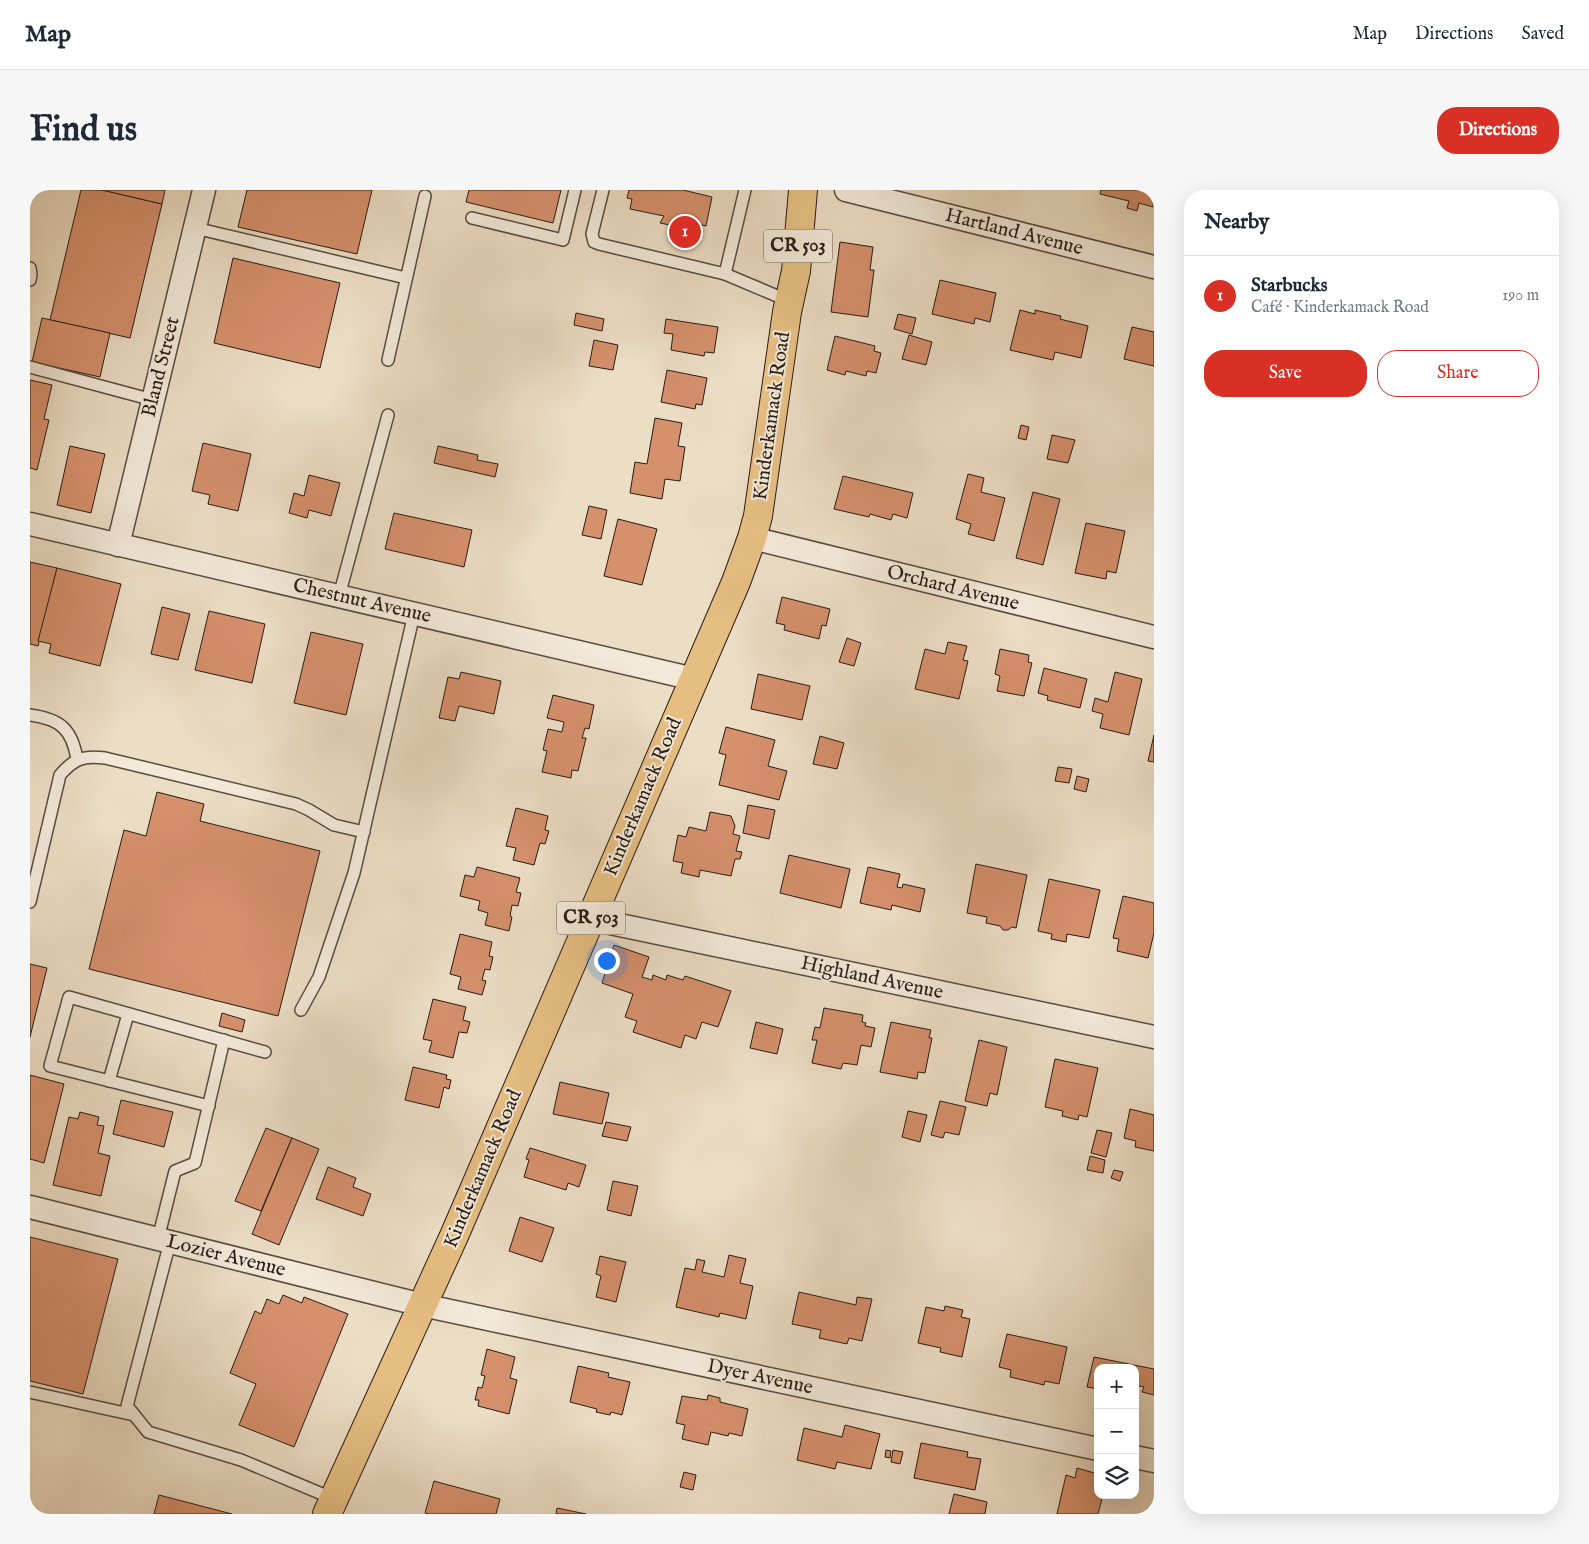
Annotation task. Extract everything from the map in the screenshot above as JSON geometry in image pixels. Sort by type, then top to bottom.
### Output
[{"type":"main road","name":"Kinderkamack Road","points":[[330,1506],[458,1227],[736,582],[752,538],[758,516],[796,272],[803,190]]},
{"type":"street","name":"Bland Street","points":[[118,544],[204,190]]},
{"type":"street","name":"Hartland Avenue","points":[[846,190],[1154,267]]},
{"type":"street","name":"Chestnut Avenue","points":[[30,524],[694,679]]},
{"type":"street","name":"Orchard Avenue","points":[[752,538],[1154,637]]},
{"type":"street","name":"Highland Avenue","points":[[591,919],[1154,1038]]},
{"type":"street","name":"Lozier Avenue","points":[[30,1207],[422,1306]]},
{"type":"street","name":"Dyer Avenue","points":[[422,1306],[1094,1448]]},
{"type":"street","points":[[1139,1458],[1154,1461]]},
{"type":"lane","points":[[472,218],[563,240],[575,190]]},
{"type":"lane","points":[[603,190],[592,234],[594,242],[724,274],[790,301]]},
{"type":"lane","points":[[724,274],[745,190]]},
{"type":"lane","points":[[388,360],[425,196]]},
{"type":"lane","points":[[195,228],[406,278]]},
{"type":"lane","points":[[30,268],[30,280]]},
{"type":"lane","points":[[30,367],[153,400]]},
{"type":"lane","points":[[339,596],[388,415]]},
{"type":"lane","points":[[301,1010],[319,977],[354,873],[414,614]]},
{"type":"lane","points":[[30,716],[46,718],[60,724],[75,745],[78,759]]},
{"type":"lane","points":[[30,902],[60,775],[72,762],[78,759],[105,758],[296,804],[334,825],[364,832]]},
{"type":"lane","points":[[209,1106],[50,1066],[69,997],[265,1052]]},
{"type":"lane","points":[[109,1080],[128,1014]]},
{"type":"lane","points":[[224,1040],[195,1163],[175,1171],[164,1241],[127,1406],[148,1432],[240,1460],[330,1506]]},
{"type":"lane","points":[[30,1392],[134,1414]]},
{"type":"building","points":[[81,190],[102,190],[162,204],[130,338],[50,320]]},
{"type":"building","points":[[102,190],[165,190],[162,204]]},
{"type":"building","points":[[247,190],[372,190],[357,254],[238,227]]},
{"type":"building","points":[[469,190],[561,190],[553,223],[466,202]]},
{"type":"building","points":[[629,190],[683,190],[712,197],[706,226],[690,222],[688,229],[660,223],[664,216],[630,209],[632,199],[627,198]]},
{"type":"building","points":[[1101,190],[1154,190],[1153,207],[1139,203],[1137,211],[1127,208],[1129,201],[1100,194]]},
{"type":"building","points":[[840,242],[873,247],[870,270],[874,270],[868,317],[831,312]]},
{"type":"building","points":[[233,258],[340,283],[320,368],[214,343]]},
{"type":"building","points":[[940,280],[996,293],[990,322],[975,318],[974,324],[932,314]]},
{"type":"building","points":[[1020,310],[1035,314],[1035,310],[1061,316],[1060,319],[1088,326],[1081,358],[1055,352],[1053,360],[1010,350]]},
{"type":"building","points":[[576,313],[604,319],[602,331],[574,325]]},
{"type":"building","points":[[898,314],[916,318],[912,334],[894,329]]},
{"type":"building","points":[[42,318],[110,333],[100,377],[32,362]]},
{"type":"building","points":[[666,319],[718,327],[714,353],[705,352],[704,356],[671,350],[673,334],[664,333]]},
{"type":"building","points":[[1132,327],[1154,332],[1154,366],[1124,359]]},
{"type":"building","points":[[909,335],[932,342],[926,365],[902,359]]},
{"type":"building","points":[[835,336],[875,346],[874,351],[881,353],[876,373],[867,371],[866,376],[846,371],[845,375],[827,370]]},
{"type":"building","points":[[594,340],[618,345],[613,370],[589,366]]},
{"type":"building","points":[[667,370],[707,378],[702,405],[696,404],[695,409],[661,402]]},
{"type":"building","points":[[30,380],[52,385],[44,419],[49,420],[37,470],[30,468]]},
{"type":"building","points":[[655,418],[682,423],[678,446],[685,447],[680,481],[665,479],[662,499],[630,493],[635,462],[647,464]]},
{"type":"building","points":[[1021,425],[1029,427],[1026,440],[1018,438]]},
{"type":"building","points":[[1052,435],[1075,440],[1068,463],[1047,459]]},
{"type":"building","points":[[203,443],[251,454],[238,511],[208,504],[210,495],[192,491]]},
{"type":"building","points":[[70,446],[105,454],[91,513],[57,505]]},
{"type":"building","points":[[438,446],[478,455],[477,460],[498,464],[495,477],[434,463]]},
{"type":"building","points":[[968,474],[984,478],[981,492],[1005,498],[994,541],[968,534],[971,524],[956,519]]},
{"type":"building","points":[[309,475],[340,483],[331,516],[309,510],[307,518],[289,513],[294,493],[304,496]]},
{"type":"building","points":[[843,476],[913,493],[907,518],[893,514],[891,520],[870,514],[869,517],[834,509]]},
{"type":"building","points":[[1033,492],[1060,499],[1043,565],[1016,558]]},
{"type":"building","points":[[589,506],[607,510],[601,539],[582,535]]},
{"type":"building","points":[[394,513],[472,530],[464,567],[385,549]]},
{"type":"building","points":[[618,519],[657,529],[642,585],[604,576]]},
{"type":"building","points":[[1086,523],[1125,531],[1116,573],[1107,571],[1106,579],[1075,573]]},
{"type":"building","points":[[30,562],[57,568],[38,646],[30,644]]},
{"type":"building","points":[[57,568],[121,584],[100,666],[49,653],[51,644],[38,641]]},
{"type":"building","points":[[782,597],[830,609],[826,626],[822,625],[819,639],[784,630],[785,625],[776,623]]},
{"type":"building","points":[[162,607],[190,614],[178,660],[151,654]]},
{"type":"building","points":[[209,611],[265,624],[252,683],[195,670]]},
{"type":"building","points":[[311,632],[363,644],[346,715],[294,703]]},
{"type":"building","points":[[847,638],[861,643],[854,666],[839,662]]},
{"type":"building","points":[[948,642],[967,646],[963,660],[968,661],[959,699],[915,689],[925,649],[945,654]]},
{"type":"building","points":[[1000,649],[1029,655],[1028,662],[1032,663],[1024,696],[997,691],[1000,676],[995,674]]},
{"type":"building","points":[[1044,668],[1087,679],[1080,708],[1047,700],[1048,696],[1038,693]]},
{"type":"building","points":[[461,672],[501,681],[494,714],[459,706],[455,721],[439,718],[448,677],[459,679]]},
{"type":"building","points":[[1115,672],[1142,679],[1129,735],[1100,728],[1103,714],[1092,711],[1095,698],[1108,702]]},
{"type":"building","points":[[758,674],[810,686],[802,720],[751,709]]},
{"type":"building","points":[[553,695],[594,705],[589,729],[585,728],[582,738],[586,738],[578,771],[572,770],[571,778],[542,772],[547,751],[543,750],[548,729],[562,732],[564,722],[547,718]]},
{"type":"building","points":[[726,727],[775,740],[768,766],[787,771],[779,800],[719,785],[726,755],[719,753]]},
{"type":"building","points":[[1154,735],[1154,762],[1148,761]]},
{"type":"building","points":[[820,736],[844,743],[837,769],[813,764]]},
{"type":"building","points":[[1058,767],[1072,769],[1069,783],[1055,781]]},
{"type":"building","points":[[1077,776],[1089,779],[1086,792],[1074,789]]},
{"type":"building","points":[[157,792],[204,804],[200,821],[320,851],[278,1016],[89,969],[124,830],[146,836]]},
{"type":"building","points":[[748,805],[775,810],[769,839],[743,833]]},
{"type":"building","points":[[516,808],[548,816],[545,830],[549,831],[545,844],[540,843],[534,865],[513,860],[516,848],[506,846]]},
{"type":"building","points":[[710,812],[731,816],[735,826],[733,834],[740,836],[736,851],[742,852],[740,859],[735,859],[731,876],[700,870],[699,877],[681,873],[683,863],[673,861],[678,835],[686,837],[689,827],[706,831]]},
{"type":"building","points":[[789,855],[850,869],[841,908],[780,893]]},
{"type":"building","points":[[976,864],[1027,875],[1016,928],[1012,927],[1008,930],[1003,930],[1000,926],[986,923],[987,917],[967,913]]},
{"type":"building","points":[[477,867],[520,878],[516,892],[521,893],[518,906],[512,905],[509,931],[485,925],[488,913],[478,910],[480,901],[460,896],[465,875],[474,877]]},
{"type":"building","points":[[868,867],[900,874],[897,887],[902,888],[903,884],[925,889],[920,912],[892,905],[891,910],[860,903]]},
{"type":"building","points":[[1049,879],[1100,890],[1089,938],[1067,934],[1066,942],[1051,939],[1052,934],[1038,931]]},
{"type":"building","points":[[1123,896],[1154,903],[1154,933],[1148,958],[1117,951],[1119,939],[1113,938]]},
{"type":"building","points":[[460,934],[492,942],[489,956],[493,957],[490,970],[485,969],[482,980],[486,981],[482,995],[458,989],[461,977],[450,974]]},
{"type":"building","points":[[614,945],[649,957],[642,977],[652,980],[653,975],[666,980],[667,975],[683,980],[685,976],[731,991],[718,1027],[702,1022],[696,1039],[685,1035],[681,1048],[633,1032],[637,1021],[625,1017],[633,994],[602,983]]},
{"type":"building","points":[[30,964],[47,968],[30,1037]]},
{"type":"building","points":[[433,999],[466,1007],[463,1020],[470,1022],[467,1033],[459,1032],[453,1058],[429,1052],[432,1041],[423,1039]]},
{"type":"building","points":[[824,1008],[863,1015],[862,1022],[866,1023],[865,1026],[875,1028],[871,1047],[861,1045],[857,1065],[843,1063],[841,1069],[812,1063],[817,1040],[812,1040],[815,1027],[820,1028]]},
{"type":"building","points":[[222,1013],[245,1020],[242,1032],[219,1026]]},
{"type":"building","points":[[756,1022],[783,1029],[777,1054],[750,1048]]},
{"type":"building","points":[[891,1022],[931,1030],[929,1038],[932,1038],[925,1073],[918,1072],[917,1079],[880,1072]]},
{"type":"building","points":[[979,1040],[1007,1047],[997,1095],[990,1093],[987,1106],[965,1101]]},
{"type":"building","points":[[1055,1059],[1098,1068],[1087,1117],[1079,1115],[1078,1120],[1062,1116],[1063,1111],[1045,1107]]},
{"type":"building","points":[[413,1067],[447,1075],[446,1079],[451,1080],[449,1089],[444,1087],[439,1108],[405,1100]]},
{"type":"building","points":[[30,1075],[64,1084],[44,1163],[30,1159]]},
{"type":"building","points":[[560,1082],[609,1093],[602,1124],[553,1114]]},
{"type":"building","points":[[121,1100],[173,1112],[164,1147],[113,1134]]},
{"type":"building","points":[[940,1101],[966,1107],[959,1135],[945,1132],[943,1138],[931,1135]]},
{"type":"building","points":[[1130,1109],[1154,1115],[1154,1151],[1135,1147],[1136,1141],[1124,1138]]},
{"type":"building","points":[[908,1111],[927,1115],[920,1142],[902,1137]]},
{"type":"building","points":[[80,1112],[99,1117],[97,1125],[104,1126],[98,1153],[110,1156],[101,1196],[53,1185],[69,1117],[78,1119]]},
{"type":"building","points":[[606,1122],[631,1127],[627,1141],[602,1136]]},
{"type":"building","points":[[266,1128],[292,1138],[261,1211],[235,1201]]},
{"type":"building","points":[[1097,1130],[1112,1133],[1106,1157],[1091,1153]]},
{"type":"building","points":[[292,1138],[319,1149],[279,1245],[252,1234]]},
{"type":"building","points":[[530,1148],[586,1165],[579,1187],[568,1183],[566,1190],[524,1177],[529,1160],[526,1159]]},
{"type":"building","points":[[1090,1156],[1105,1160],[1103,1173],[1087,1170]]},
{"type":"building","points":[[328,1167],[356,1178],[353,1187],[371,1194],[363,1216],[316,1199]]},
{"type":"building","points":[[1114,1170],[1123,1172],[1120,1181],[1111,1178]]},
{"type":"building","points":[[613,1181],[638,1186],[631,1216],[607,1210]]},
{"type":"building","points":[[520,1217],[554,1228],[542,1262],[509,1251]]},
{"type":"building","points":[[30,1237],[118,1259],[83,1394],[30,1381]]},
{"type":"building","points":[[729,1255],[746,1259],[740,1283],[753,1286],[746,1319],[720,1313],[719,1317],[676,1307],[685,1268],[695,1270],[697,1259],[705,1261],[702,1272],[724,1277]]},
{"type":"building","points":[[600,1256],[626,1262],[616,1302],[596,1297],[601,1276],[596,1274]]},
{"type":"building","points":[[799,1292],[856,1305],[857,1297],[872,1299],[862,1341],[849,1338],[847,1344],[819,1338],[821,1330],[792,1324]]},
{"type":"building","points":[[283,1295],[302,1303],[304,1297],[348,1314],[294,1447],[239,1425],[256,1384],[230,1373],[255,1311],[261,1314],[267,1299],[279,1304]]},
{"type":"building","points":[[945,1306],[963,1310],[961,1317],[970,1319],[962,1357],[940,1352],[941,1348],[918,1343],[926,1307],[944,1311]]},
{"type":"building","points":[[1007,1334],[1067,1347],[1059,1384],[1045,1381],[1044,1385],[1010,1377],[1011,1370],[999,1367]]},
{"type":"building","points":[[487,1349],[515,1357],[510,1378],[517,1380],[509,1414],[478,1406],[479,1400],[475,1400],[478,1387],[482,1388],[485,1376],[481,1375]]},
{"type":"building","points":[[1094,1357],[1129,1364],[1094,1364],[1094,1388],[1087,1387]]},
{"type":"building","points":[[578,1366],[609,1373],[608,1377],[630,1382],[622,1415],[611,1412],[610,1415],[596,1412],[597,1409],[570,1402]]},
{"type":"building","points":[[1139,1366],[1154,1369],[1154,1395],[1142,1392],[1144,1387],[1139,1386]]},
{"type":"building","points":[[708,1395],[720,1398],[720,1402],[748,1409],[742,1436],[729,1433],[728,1436],[711,1432],[708,1445],[682,1439],[685,1425],[676,1423],[682,1396],[707,1400]]},
{"type":"building","points":[[845,1425],[880,1434],[871,1469],[837,1462],[835,1469],[797,1460],[804,1428],[842,1437]]},
{"type":"building","points":[[921,1443],[968,1452],[967,1457],[981,1459],[975,1490],[914,1478]]},
{"type":"building","points":[[886,1450],[891,1451],[890,1458],[885,1457]]},
{"type":"building","points":[[893,1450],[903,1452],[900,1464],[891,1462]]},
{"type":"building","points":[[1077,1468],[1094,1473],[1094,1499],[1102,1499],[1098,1514],[1057,1514],[1066,1475],[1075,1478]]},
{"type":"building","points":[[684,1472],[696,1475],[693,1490],[680,1487]]},
{"type":"building","points":[[434,1481],[500,1499],[496,1514],[425,1513]]},
{"type":"building","points":[[954,1494],[987,1502],[985,1514],[949,1514]]},
{"type":"building","points":[[159,1495],[232,1514],[154,1514]]},
{"type":"building","points":[[557,1508],[586,1514],[556,1514]]},
{"type":"place","name":"Starbucks","points":[[685,232]]}]
